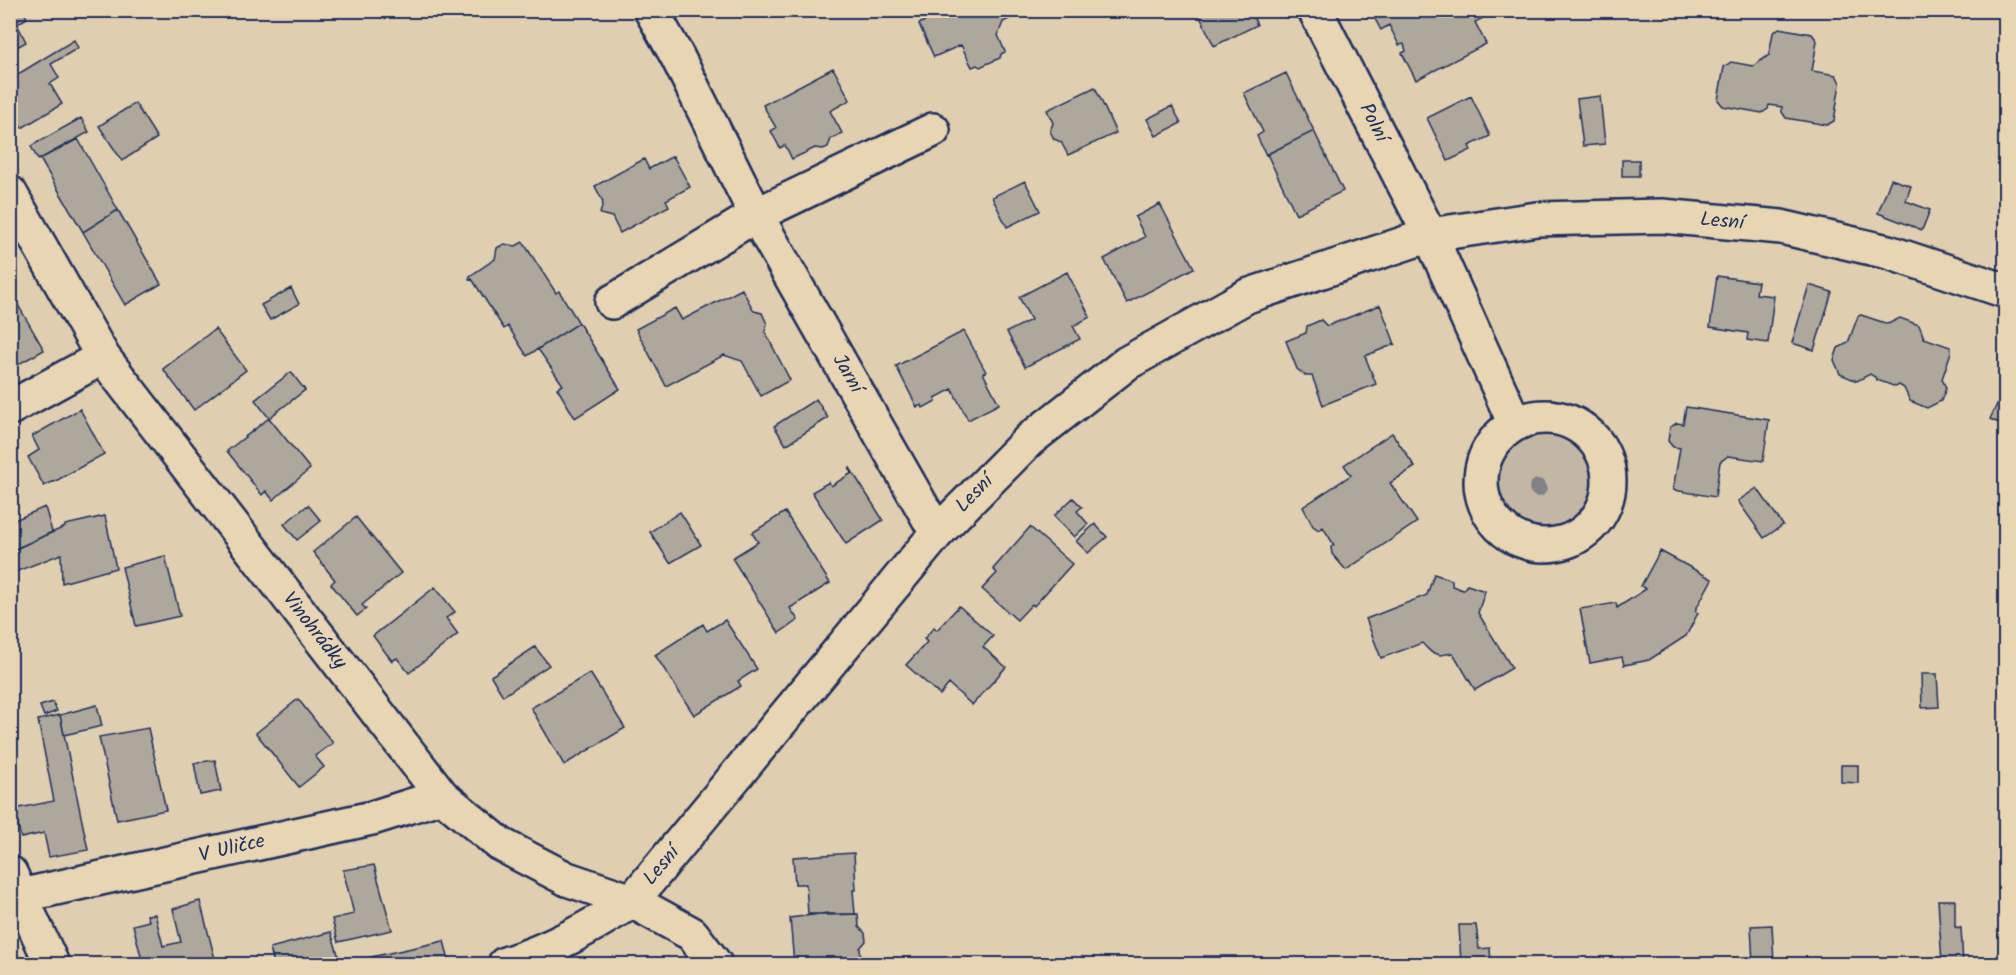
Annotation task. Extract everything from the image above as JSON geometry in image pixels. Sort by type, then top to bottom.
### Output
[{"type":"street","name":"Jarní","points":[[651,10],[756,215],[938,533]]},
{"type":"street","name":"Polní","points":[[1315,10],[1430,234]]},
{"type":"street","points":[[612,302],[756,215],[933,130]]},
{"type":"street","name":"Vinohrádky","points":[[10,193],[103,357],[442,796],[500,844],[567,879],[632,901],[692,934],[715,964]]},
{"type":"street","name":"Lesní","points":[[632,901],[938,533],[1029,440],[1127,363],[1247,296],[1430,234],[1548,218],[1662,216],[1769,226],[1888,252],[2006,291]]},
{"type":"street","points":[[1430,234],[1515,424]]},
{"type":"street","points":[[10,408],[103,357]]},
{"type":"street","name":"V Uličce","points":[[52,964],[15,884],[372,818],[442,796]]},
{"type":"street","points":[[505,964],[538,954],[590,927],[632,901]]},
{"type":"shaded area","points":[[1545,426],[1566,430],[1583,442],[1595,459],[1599,480],[1595,501],[1583,518],[1566,530],[1545,534],[1524,530],[1507,518],[1495,501],[1491,480],[1495,459],[1507,442],[1524,430]]},
{"type":"building","points":[[10,10],[23,10],[27,18],[17,24],[26,42],[10,51]]},
{"type":"building","points":[[946,10],[1018,10],[1020,14],[1003,22],[998,35],[1005,52],[1000,58],[980,67],[977,65],[972,67],[961,45],[934,57],[919,24]]},
{"type":"building","points":[[1197,10],[1255,10],[1251,12],[1257,25],[1214,46]]},
{"type":"building","points":[[1370,10],[1482,10],[1485,17],[1475,22],[1486,44],[1416,80],[1402,53],[1406,51],[1404,44],[1399,45],[1389,25],[1381,30]]},
{"type":"building","points":[[1779,28],[1812,34],[1817,41],[1812,71],[1836,75],[1840,83],[1834,121],[1827,125],[1786,118],[1782,107],[1769,105],[1768,109],[1762,113],[1723,106],[1718,100],[1724,67],[1731,62],[1753,66],[1769,55],[1773,33]]},
{"type":"building","points":[[74,40],[78,48],[51,64],[59,78],[50,84],[62,104],[22,128],[10,108],[10,79]]},
{"type":"building","points":[[833,68],[850,100],[830,111],[842,133],[831,139],[828,147],[815,148],[792,159],[785,145],[780,148],[771,131],[776,128],[763,105]]},
{"type":"building","points":[[1286,73],[1314,131],[1266,155],[1257,136],[1263,132],[1244,93]]},
{"type":"building","points":[[1095,87],[1116,133],[1068,155],[1061,142],[1054,139],[1050,131],[1053,123],[1047,110]]},
{"type":"building","points":[[1471,96],[1490,136],[1469,146],[1471,150],[1448,161],[1427,118]]},
{"type":"building","points":[[1600,96],[1605,144],[1583,146],[1577,99]]},
{"type":"building","points":[[135,103],[157,138],[122,161],[99,126]]},
{"type":"building","points":[[1172,106],[1181,123],[1156,136],[1147,119]]},
{"type":"building","points":[[81,118],[89,132],[38,160],[31,146]]},
{"type":"building","points":[[1314,131],[1343,191],[1296,214],[1267,154]]},
{"type":"building","points":[[78,139],[118,210],[83,232],[40,159]]},
{"type":"building","points":[[673,156],[690,187],[666,200],[669,206],[620,233],[612,217],[600,214],[603,202],[595,186],[644,159],[649,169]]},
{"type":"building","points":[[1622,160],[1639,160],[1639,176],[1622,176]]},
{"type":"building","points":[[1891,179],[1911,186],[1906,201],[1930,210],[1922,230],[1878,213]]},
{"type":"building","points":[[1025,181],[1040,211],[1007,227],[992,197]]},
{"type":"building","points":[[1160,204],[1194,268],[1127,303],[1104,259],[1145,237],[1135,217]]},
{"type":"building","points":[[118,210],[161,284],[125,305],[83,232]]},
{"type":"building","points":[[523,242],[556,293],[559,291],[579,323],[527,356],[508,326],[504,329],[472,279],[469,279],[495,259],[497,248],[504,244],[516,246]]},
{"type":"building","points":[[1067,272],[1090,317],[1073,326],[1080,339],[1025,367],[1007,332],[1031,320],[1019,297]]},
{"type":"building","points":[[1717,276],[1758,282],[1756,294],[1774,296],[1768,343],[1747,340],[1748,333],[1710,327]]},
{"type":"building","points":[[1809,285],[1832,292],[1814,350],[1792,343]]},
{"type":"building","points":[[291,288],[299,304],[270,320],[261,305]]},
{"type":"building","points":[[742,289],[754,311],[762,313],[767,324],[765,332],[790,380],[761,396],[742,361],[724,355],[666,386],[636,329],[675,308],[682,320]]},
{"type":"building","points":[[10,291],[44,350],[10,369]]},
{"type":"building","points":[[1380,305],[1395,344],[1365,356],[1376,384],[1323,405],[1312,376],[1306,376],[1297,369],[1286,341],[1306,333],[1307,326],[1321,320],[1327,326]]},
{"type":"building","points":[[1858,316],[1888,324],[1900,318],[1919,325],[1924,338],[1950,347],[1951,352],[1942,379],[1946,388],[1941,401],[1927,408],[1910,401],[1904,388],[1899,385],[1896,387],[1877,380],[1870,374],[1857,381],[1840,374],[1834,360],[1838,348],[1848,343]]},
{"type":"building","points":[[579,323],[620,389],[575,418],[557,388],[563,385],[538,349]]},
{"type":"building","points":[[215,329],[246,370],[194,410],[163,369]]},
{"type":"building","points":[[964,331],[986,372],[983,373],[999,404],[968,420],[952,389],[923,408],[922,405],[917,407],[896,366]]},
{"type":"building","points":[[291,372],[305,390],[269,418],[255,400]]},
{"type":"building","points":[[2006,385],[2006,426],[1990,419]]},
{"type":"building","points":[[816,399],[828,418],[786,445],[774,426]]},
{"type":"building","points":[[1686,407],[1769,420],[1763,461],[1728,456],[1720,462],[1715,497],[1673,490],[1680,448],[1673,447],[1668,441],[1670,427],[1677,423],[1683,424]]},
{"type":"building","points":[[80,409],[104,454],[44,486],[28,457],[39,450],[32,436]]},
{"type":"building","points":[[269,418],[310,469],[273,500],[266,491],[262,495],[227,451]]},
{"type":"building","points":[[1392,433],[1415,467],[1390,483],[1417,522],[1346,570],[1332,554],[1331,547],[1334,545],[1323,527],[1319,530],[1313,526],[1303,507],[1351,475],[1344,465]]},
{"type":"building","points":[[850,468],[883,520],[846,544],[812,492],[829,482],[831,486],[852,473]]},
{"type":"building","points":[[1757,488],[1783,525],[1764,538],[1738,501]]},
{"type":"building","points":[[1073,498],[1082,507],[1077,511],[1088,524],[1074,537],[1054,516]]},
{"type":"building","points":[[308,505],[321,521],[297,540],[284,524]]},
{"type":"building","points":[[45,507],[52,532],[14,550],[10,539],[10,522]]},
{"type":"building","points":[[680,512],[701,545],[670,563],[650,532]]},
{"type":"building","points":[[785,512],[830,583],[790,608],[798,620],[779,633],[732,558],[758,542],[752,533]]},
{"type":"building","points":[[105,516],[116,568],[62,583],[61,554],[10,574],[10,551],[65,527],[65,525]]},
{"type":"building","points":[[356,517],[401,573],[362,605],[366,609],[357,616],[331,584],[335,580],[313,552]]},
{"type":"building","points":[[1095,524],[1107,537],[1088,553],[1076,541]]},
{"type":"building","points":[[1030,527],[1072,564],[1034,606],[1032,604],[1017,620],[982,589],[997,573],[993,569]]},
{"type":"building","points":[[1660,551],[1712,579],[1695,611],[1698,613],[1686,636],[1649,660],[1624,665],[1622,657],[1590,663],[1580,609],[1616,603],[1617,608],[1646,589],[1641,586]]},
{"type":"building","points":[[165,556],[180,616],[136,626],[122,567]]},
{"type":"building","points":[[1434,574],[1452,580],[1452,586],[1463,590],[1467,585],[1485,591],[1478,613],[1512,668],[1475,690],[1453,653],[1440,655],[1431,652],[1422,643],[1381,658],[1366,619],[1427,595]]},
{"type":"building","points":[[435,587],[455,612],[446,618],[458,634],[409,673],[397,658],[392,661],[373,636]]},
{"type":"building","points":[[959,606],[993,636],[983,647],[1006,667],[972,705],[949,684],[940,695],[906,665],[927,642],[924,639],[934,627],[937,630]]},
{"type":"building","points":[[725,620],[757,669],[738,681],[741,686],[694,715],[655,655],[703,624],[707,631]]},
{"type":"building","points":[[535,647],[549,665],[503,696],[491,676]]},
{"type":"building","points":[[590,673],[625,728],[564,765],[531,708]]},
{"type":"building","points":[[1921,674],[1937,674],[1939,707],[1922,708]]},
{"type":"building","points":[[298,699],[333,743],[315,756],[324,767],[299,787],[256,733]]},
{"type":"building","points":[[53,702],[57,711],[44,716],[40,706]]},
{"type":"building","points":[[97,705],[102,726],[64,735],[60,715]]},
{"type":"building","points":[[60,715],[88,850],[49,857],[44,833],[21,838],[14,809],[54,801],[38,720]]},
{"type":"building","points":[[148,728],[166,810],[117,820],[99,737]]},
{"type":"building","points":[[215,760],[221,791],[200,795],[194,763]]},
{"type":"building","points":[[1841,765],[1858,765],[1858,783],[1841,782]]},
{"type":"building","points":[[854,853],[855,914],[808,914],[806,884],[795,884],[793,857]]},
{"type":"building","points":[[374,865],[392,930],[338,942],[332,919],[354,914],[343,870]]},
{"type":"building","points":[[1938,900],[1955,900],[1955,927],[1961,928],[1963,964],[1942,964]]},
{"type":"building","points":[[200,901],[216,963],[143,964],[133,925],[149,921],[147,915],[155,914],[163,946],[181,942],[173,909]]},
{"type":"building","points":[[827,913],[827,915],[858,914],[859,927],[865,933],[866,941],[860,948],[861,961],[794,964],[790,918]]},
{"type":"building","points":[[1459,925],[1476,925],[1479,949],[1490,948],[1491,964],[1461,964]]},
{"type":"building","points":[[1772,925],[1774,964],[1753,964],[1751,926]]},
{"type":"building","points":[[331,932],[341,964],[274,964],[270,948]]},
{"type":"building","points":[[444,941],[450,964],[344,963]]},
{"type":"building","points":[[1204,956],[1236,956],[1237,964],[1204,964]]},
{"type":"building","points":[[957,958],[957,964],[915,964],[915,961]]}]
